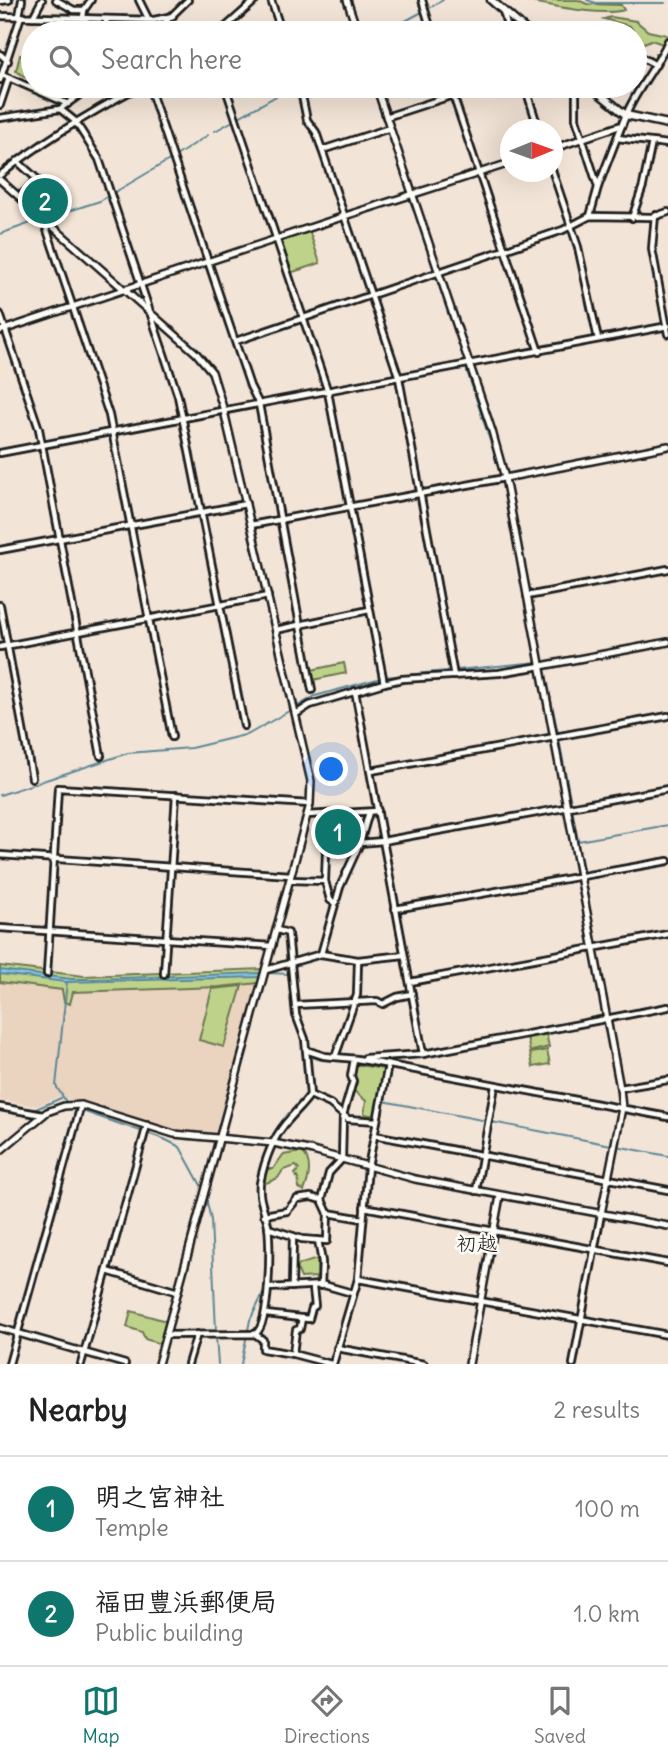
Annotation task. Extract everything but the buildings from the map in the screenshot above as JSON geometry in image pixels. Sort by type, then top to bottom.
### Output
[{"type":"main road","points":[[491,0],[516,21]]},
{"type":"main road","points":[[605,98],[626,115],[668,124]]},
{"type":"street","points":[[0,1],[9,0]]},
{"type":"street","points":[[21,83],[1,76],[8,61],[22,0]]},
{"type":"street","points":[[33,17],[42,0]]},
{"type":"street","points":[[56,0],[74,10],[84,10]]},
{"type":"street","points":[[83,18],[90,0]]},
{"type":"street","points":[[139,0],[151,20]]},
{"type":"street","points":[[168,21],[188,0]]},
{"type":"street","points":[[232,21],[256,0]]},
{"type":"street","points":[[271,0],[278,21]]},
{"type":"street","points":[[347,0],[354,21]]},
{"type":"street","points":[[422,0],[428,21]]},
{"type":"street","points":[[503,10],[506,21]]},
{"type":"street","points":[[0,16],[151,20],[173,16]]},
{"type":"street","points":[[647,78],[665,57],[668,41]]},
{"type":"street","points":[[0,54],[8,61]]},
{"type":"street","points":[[647,60],[656,65]]},
{"type":"street","points":[[0,105],[9,78]]},
{"type":"street","points":[[54,98],[68,104]]},
{"type":"street","points":[[0,118],[60,109],[76,98]]},
{"type":"street","points":[[118,98],[75,121],[0,177],[206,363],[218,388],[224,411],[311,781],[310,804],[268,969],[262,980],[158,1364]]},
{"type":"street","points":[[153,98],[250,386],[259,404],[312,690]]},
{"type":"street","points":[[229,98],[328,392],[384,683]]},
{"type":"street","points":[[304,98],[307,120],[314,128],[322,150],[399,378],[454,676]]},
{"type":"street","points":[[380,98],[505,478],[620,1088],[622,1108],[573,1364]]},
{"type":"street","points":[[386,117],[444,98]]},
{"type":"street","points":[[454,98],[539,352]]},
{"type":"street","points":[[529,98],[536,119]]},
{"type":"street","points":[[576,98],[576,119],[598,187]]},
{"type":"street","points":[[590,216],[598,187],[633,98]]},
{"type":"street","points":[[60,109],[75,121],[99,159],[183,419],[244,726]]},
{"type":"street","points":[[563,146],[622,125]]},
{"type":"street","points":[[322,150],[390,128]]},
{"type":"street","points":[[617,138],[668,144]]},
{"type":"street","points":[[632,218],[643,186],[652,142]]},
{"type":"street","points":[[18,161],[37,179],[20,197]]},
{"type":"street","points":[[3,330],[500,167]]},
{"type":"street","points":[[556,182],[573,227],[598,340]]},
{"type":"street","points":[[236,341],[573,227],[590,216],[632,218],[668,212]]},
{"type":"street","points":[[655,215],[652,249],[668,334]]},
{"type":"street","points":[[47,220],[46,227],[109,415],[172,737]]},
{"type":"street","points":[[0,314],[3,330],[39,429],[101,755]]},
{"type":"street","points":[[0,453],[470,366],[667,326]]},
{"type":"street","points":[[251,525],[668,446]]},
{"type":"street","points":[[0,550],[246,504]]},
{"type":"street","points":[[527,596],[668,569]]},
{"type":"street","points":[[0,647],[268,596]]},
{"type":"street","points":[[0,605],[32,778]]},
{"type":"street","points":[[276,629],[369,610]]},
{"type":"street","points":[[296,715],[310,705],[384,683],[499,673],[668,642]]},
{"type":"street","points":[[355,691],[423,1054]]},
{"type":"street","points":[[371,771],[668,716]]},
{"type":"street","points":[[47,974],[58,788],[310,804]]},
{"type":"street","points":[[360,843],[668,789]]},
{"type":"street","points":[[164,974],[176,796]]},
{"type":"street","points":[[307,815],[378,811]]},
{"type":"street","points":[[321,954],[335,903],[360,843],[369,812]]},
{"type":"street","points":[[320,815],[326,852],[325,881],[330,900],[335,903]]},
{"type":"street","points":[[0,855],[171,866],[325,881]]},
{"type":"street","points":[[395,909],[668,861]]},
{"type":"street","points":[[0,928],[272,946]]},
{"type":"street","points":[[166,1335],[255,1334],[261,1331],[266,1314],[268,1228],[260,1199],[260,1186],[273,1143],[283,1126],[310,1095],[306,1050],[295,1005],[288,933],[277,930]]},
{"type":"street","points":[[410,982],[668,934]]},
{"type":"street","points":[[268,969],[321,954],[358,960],[404,955]]},
{"type":"street","points":[[335,1057],[357,995],[358,960]]},
{"type":"street","points":[[268,969],[292,972]]},
{"type":"street","points":[[295,1005],[377,1001],[383,1004],[412,994]]},
{"type":"street","points":[[356,1059],[423,1054],[668,1007]]},
{"type":"street","points":[[306,1050],[668,1117]]},
{"type":"street","points":[[268,1228],[293,1236],[327,1241],[327,1213],[322,1200],[329,1173],[342,1159],[343,1115],[353,1082],[351,1076],[356,1059]]},
{"type":"street","points":[[255,1334],[263,1340],[263,1349],[332,1364],[358,1279],[368,1167],[388,1065]]},
{"type":"street","points":[[620,1088],[668,1080]]},
{"type":"street","points":[[476,1191],[495,1086]]},
{"type":"street","points":[[310,1095],[330,1104],[348,1119],[377,1121]]},
{"type":"street","points":[[9,1364],[81,1105]]},
{"type":"street","points":[[0,1151],[55,1108],[81,1105],[187,1136],[273,1143],[415,1179],[668,1226]]},
{"type":"street","points":[[0,1107],[43,1115]]},
{"type":"street","points":[[81,1364],[147,1125]]},
{"type":"street","points":[[374,1135],[668,1190]]},
{"type":"street","points":[[469,1364],[500,1196]]},
{"type":"street","points":[[264,1215],[287,1211],[297,1199],[311,1197],[322,1200]]},
{"type":"street","points":[[364,1207],[668,1263]]},
{"type":"street","points":[[327,1213],[363,1219]]},
{"type":"street","points":[[292,1288],[293,1236]]},
{"type":"street","points":[[318,1241],[322,1262],[321,1286]]},
{"type":"street","points":[[107,1271],[178,1292]]},
{"type":"street","points":[[358,1279],[668,1335]]},
{"type":"street","points":[[268,1288],[321,1286],[352,1293]]},
{"type":"street","points":[[266,1314],[309,1319],[315,1306],[313,1287]]},
{"type":"street","points":[[293,1354],[296,1330],[300,1329],[302,1318]]},
{"type":"street","points":[[0,1328],[125,1364]]},
{"type":"street","points":[[188,1364],[197,1334]]},
{"type":"street","points":[[337,1348],[424,1364]]},
{"type":"shaded area","points":[[0,976],[260,978],[216,1134],[162,1127],[98,1104],[57,1097],[37,1106],[0,1100]]},
{"type":"green space","points":[[520,0],[578,0],[587,4],[621,5],[624,10],[587,11]]},
{"type":"green space","points":[[611,17],[636,21],[611,21],[604,19]]},
{"type":"green space","points":[[647,30],[667,35],[664,48],[656,61],[655,53],[660,53],[663,44],[651,40],[647,42]]},
{"type":"green space","points":[[20,55],[21,74],[16,71]]},
{"type":"green space","points":[[309,230],[320,263],[290,273],[279,241]]},
{"type":"green space","points":[[344,663],[346,673],[313,680],[311,670]]},
{"type":"green space","points":[[355,814],[358,833],[353,845],[349,849],[337,844],[331,846],[323,826],[332,817]]},
{"type":"green space","points":[[0,966],[84,976],[262,969],[259,983],[73,992],[70,1004],[64,1002],[62,990],[0,982]]},
{"type":"green space","points":[[242,986],[224,1047],[199,1040],[212,989]]},
{"type":"green space","points":[[546,1033],[549,1047],[532,1053],[547,1050],[550,1064],[533,1067],[527,1037]]},
{"type":"green space","points":[[353,1064],[384,1069],[375,1116],[364,1114],[366,1101],[354,1091]]},
{"type":"green space","points":[[302,1152],[309,1165],[304,1191],[299,1188],[295,1174],[299,1169],[296,1166],[283,1170],[278,1178],[266,1183],[263,1180],[266,1169],[273,1169],[283,1155]]},
{"type":"green space","points":[[317,1259],[318,1284],[315,1285],[316,1277],[301,1278],[298,1271],[292,1272],[295,1266]]},
{"type":"green space","points":[[131,1311],[166,1321],[160,1344],[145,1339],[142,1332],[127,1327]]},
{"type":"water","points":[[0,970],[71,979],[261,973],[260,977],[66,982],[0,974]]},
{"type":"waterway","points":[[428,9],[443,0]]},
{"type":"waterway","points":[[587,0],[596,3],[665,3]]},
{"type":"waterway","points":[[405,21],[422,12]]},
{"type":"waterway","points":[[239,117],[273,98]]},
{"type":"waterway","points":[[215,131],[233,121]]},
{"type":"waterway","points":[[176,156],[208,135]]},
{"type":"waterway","points":[[47,218],[100,201],[171,159]]},
{"type":"waterway","points":[[0,234],[42,219]]},
{"type":"waterway","points":[[224,408],[464,362],[502,477]]},
{"type":"waterway","points":[[508,481],[668,449]]},
{"type":"waterway","points":[[0,795],[128,753],[191,748],[249,734],[315,696],[385,677],[538,662]]},
{"type":"waterway","points":[[544,670],[558,733]]},
{"type":"waterway","points":[[559,739],[578,841],[668,825]]},
{"type":"waterway","points":[[268,973],[290,974]]},
{"type":"waterway","points":[[67,982],[56,1086],[68,1105]]},
{"type":"waterway","points":[[303,1040],[305,1059]]},
{"type":"waterway","points":[[309,1056],[321,1060],[357,1062],[391,1068],[383,1101],[668,1156]]},
{"type":"waterway","points":[[304,1100],[308,1089]]},
{"type":"waterway","points":[[13,1107],[36,1109],[61,1098]]},
{"type":"waterway","points":[[82,1111],[180,1147],[203,1189]]},
{"type":"waterway","points":[[266,1224],[258,1185],[261,1165],[269,1146]]},
{"type":"waterway","points":[[206,1198],[211,1220],[216,1331]]},
{"type":"waterway","points":[[241,1364],[250,1320],[266,1288],[266,1230]]},
{"type":"waterway","points":[[216,1337],[218,1364]]},
{"type":"place","name":"福田豊浜郵便局","points":[[45,201]]},
{"type":"place","name":"明之宮神社","points":[[338,832]]},
{"type":"district","name":"初越","points":[[477,1243]]}]
